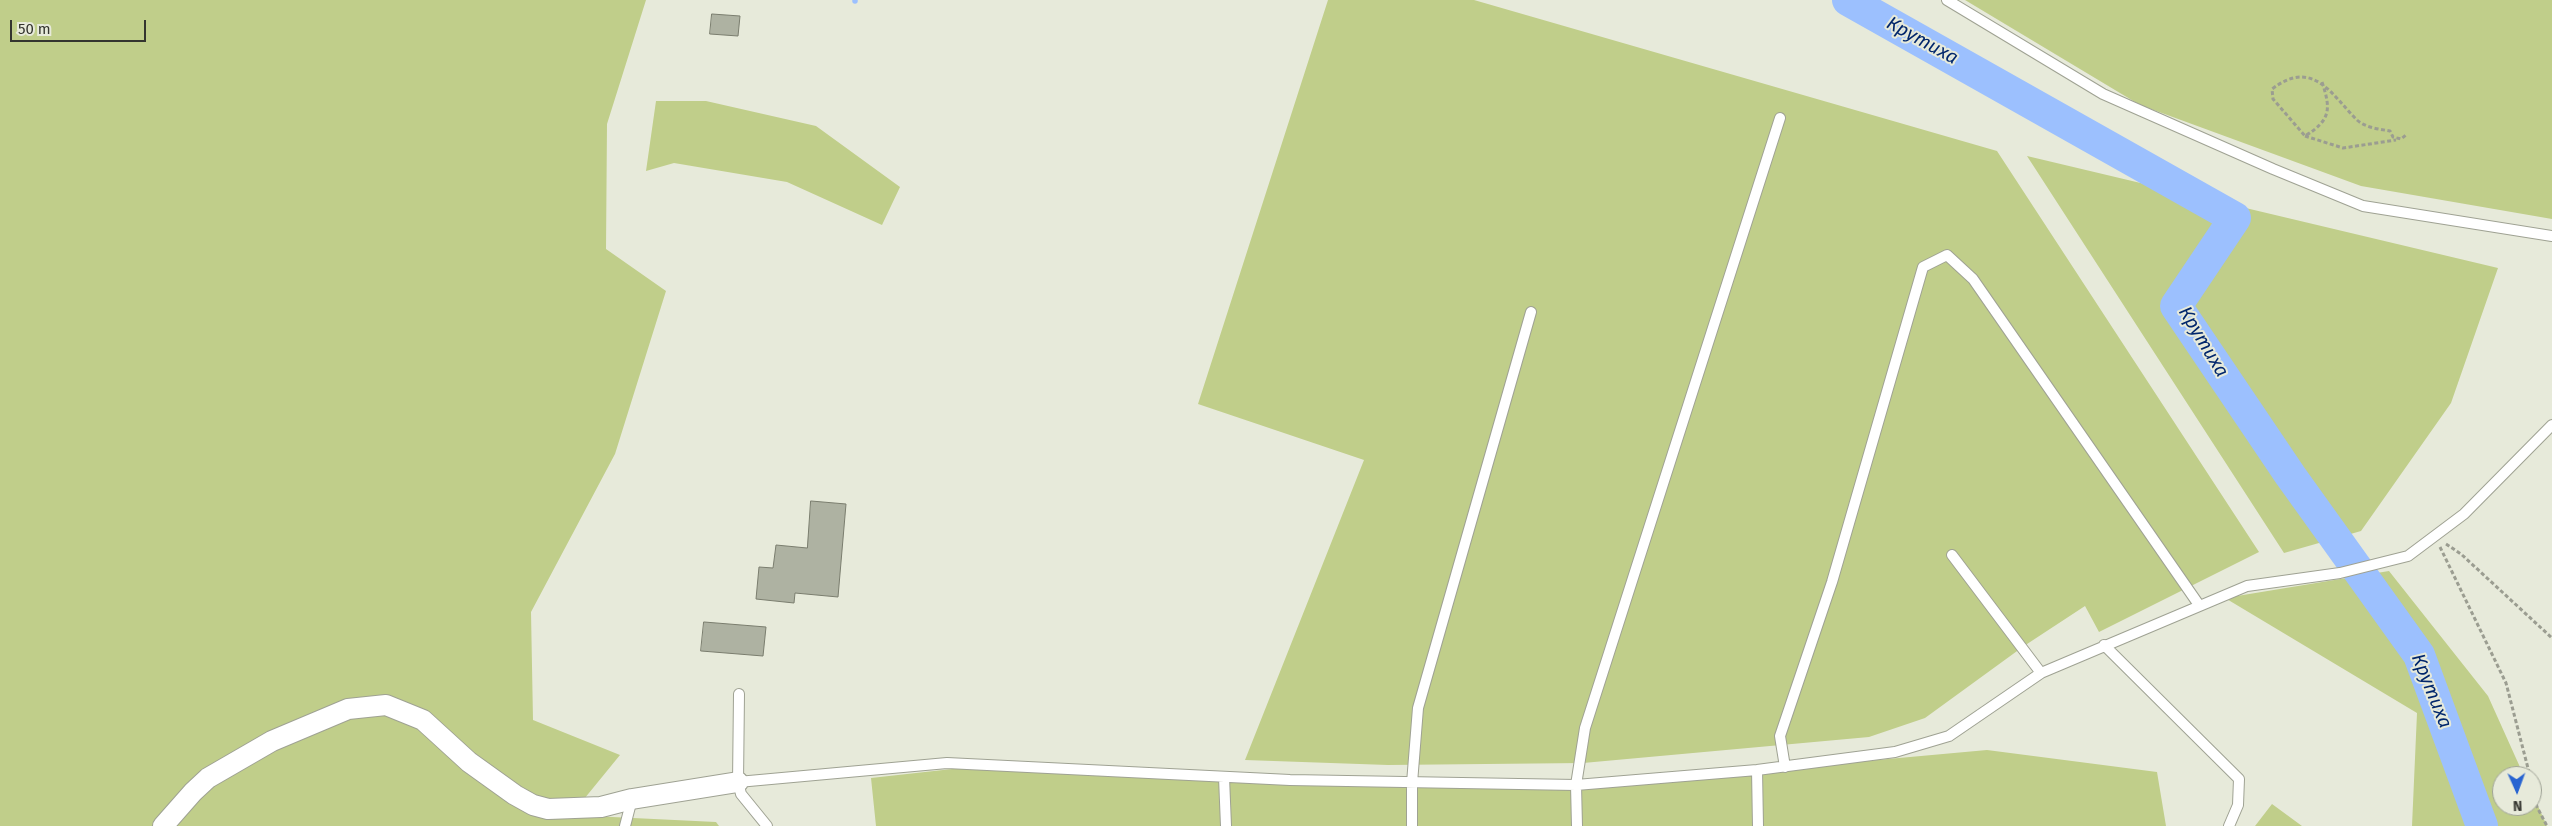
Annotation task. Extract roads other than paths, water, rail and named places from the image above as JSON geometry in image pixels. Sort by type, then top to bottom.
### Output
[{"type":"street","points":[[163,826],[208,778],[265,746],[348,709],[386,705],[423,720],[469,762],[514,796],[533,805],[563,810],[601,807],[632,799],[738,782]]},
{"type":"lane","points":[[1947,0],[2103,94],[2273,169],[2363,206],[2552,236]]},
{"type":"lane","points":[[1577,826],[1576,785],[1585,728],[1780,118]]},
{"type":"lane","points":[[1785,767],[1780,736],[1832,582],[1923,267],[1947,255],[1973,280],[2199,605]]},
{"type":"lane","points":[[1412,826],[1412,783],[1418,708],[1531,312]]},
{"type":"lane","points":[[738,782],[947,763],[1412,783],[1576,785],[1757,770],[1895,752],[1949,736],[2041,673],[2247,586],[2340,574],[2408,556],[2435,538],[2464,514],[2552,425]]},
{"type":"lane","points":[[1952,555],[2041,673]]},
{"type":"lane","points":[[2104,645],[2239,779],[2238,806],[2229,826]]},
{"type":"lane","points":[[739,694],[738,782],[741,794],[767,826]]},
{"type":"lane","points":[[1757,770],[1758,826]]},
{"type":"lane","points":[[1224,776],[1226,826]]},
{"type":"lane","points":[[626,826],[632,799]]},
{"type":"waterway","name":"Крутиха","points":[[1848,0],[2235,218],[2176,306],[2290,475],[2419,655],[2482,826]]}]
